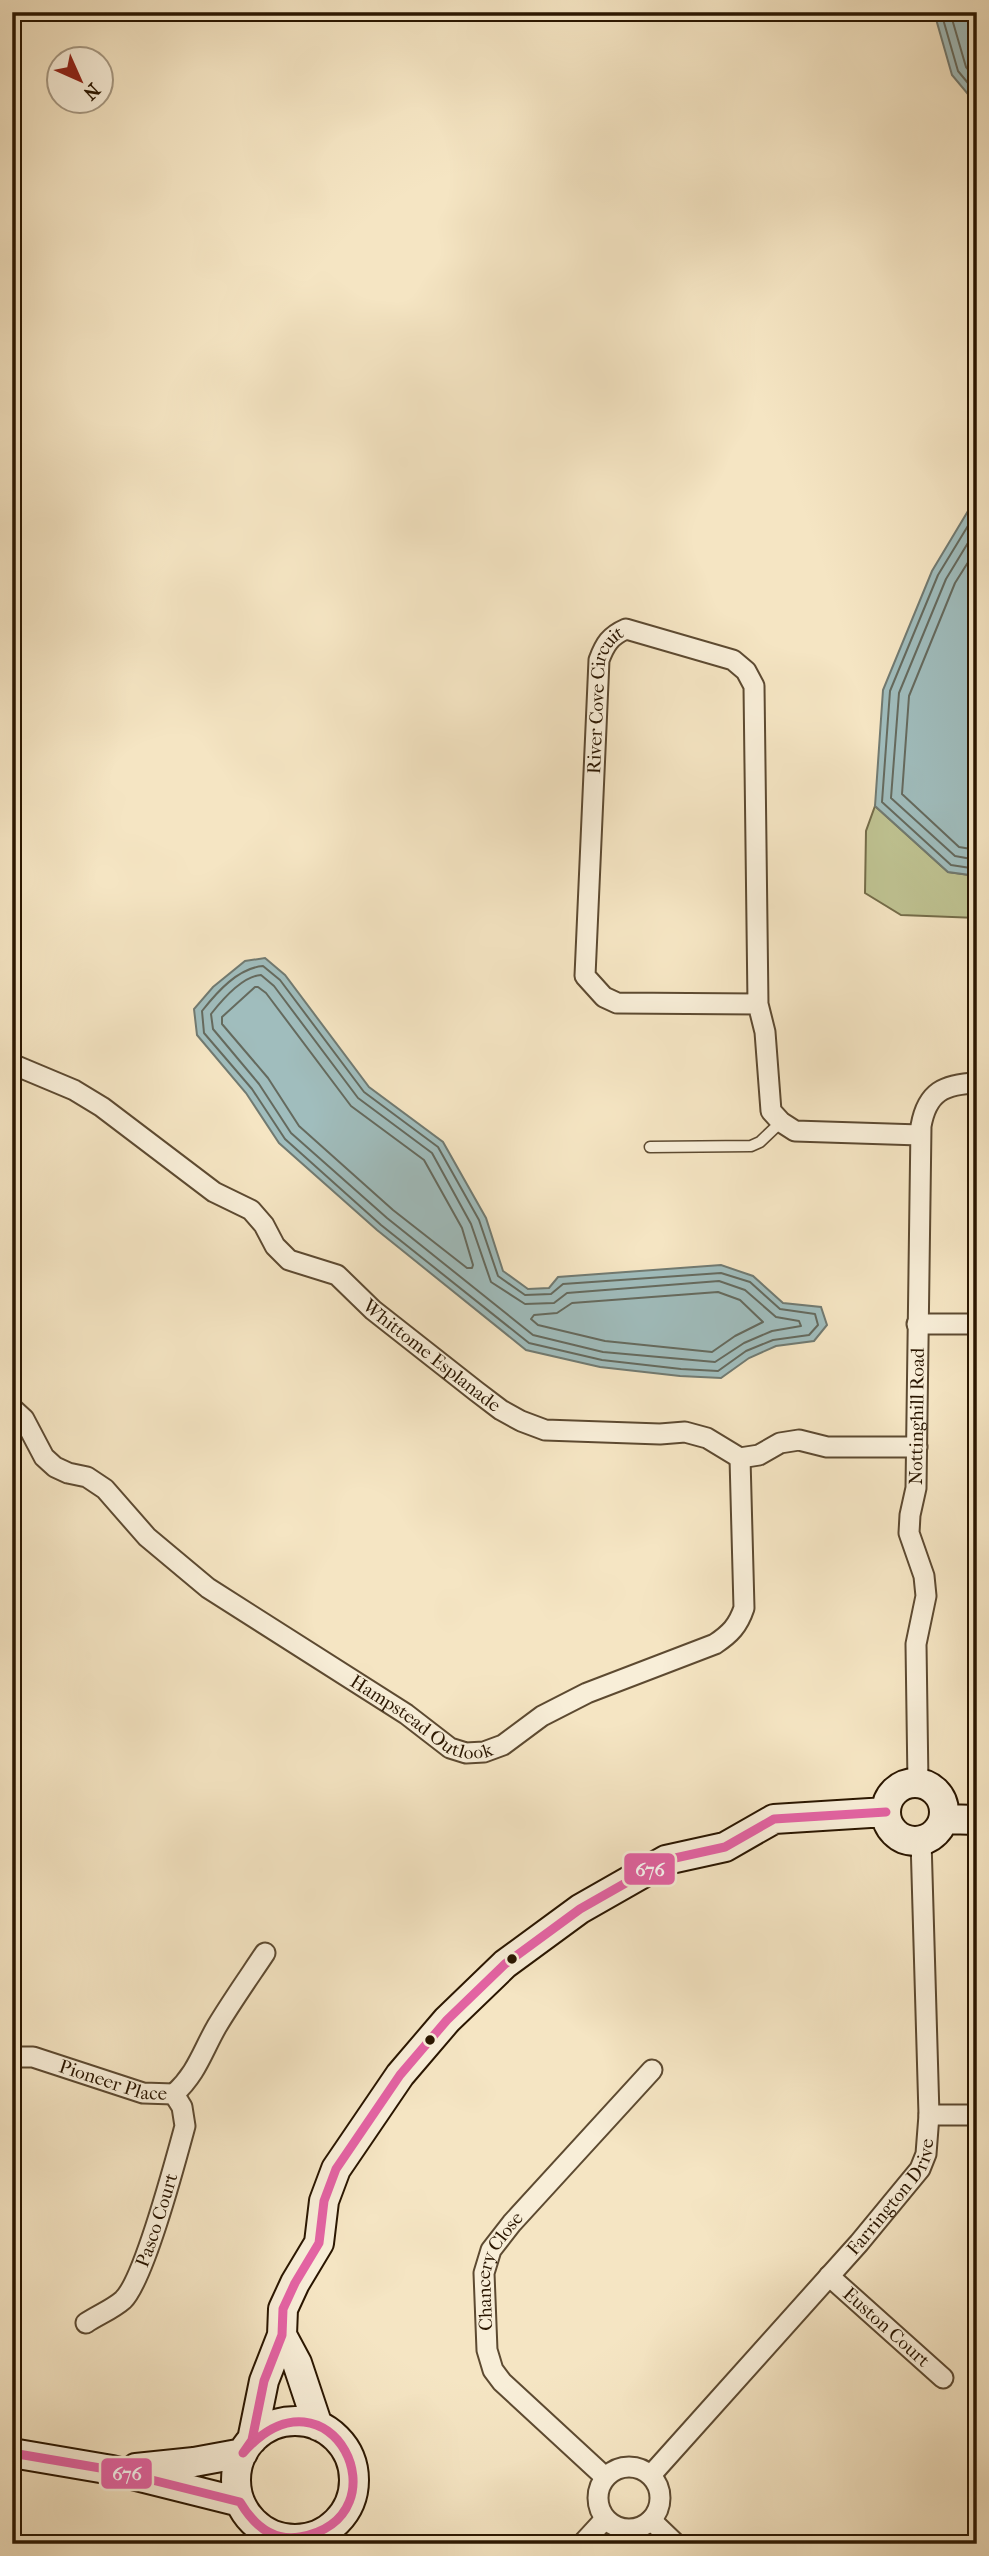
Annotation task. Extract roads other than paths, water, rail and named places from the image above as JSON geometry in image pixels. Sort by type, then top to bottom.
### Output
[{"type":"street","name":"River Cove Circuit","points":[[758,1004],[617,1003],[604,997],[585,976],[599,660],[614,634],[626,629],[733,660],[746,671],[754,686],[758,1004],[765,1032],[771,1111],[781,1122]]},
{"type":"street","name":"Whittome Esplanade","points":[[12,1064],[74,1090],[102,1107],[215,1192],[251,1210],[264,1225],[275,1246],[289,1260],[337,1275],[383,1318],[493,1404],[521,1421],[545,1430],[660,1434],[685,1432],[707,1438],[740,1458]]},
{"type":"street","name":"Nottinghill Road","points":[[918,1783],[916,1643],[926,1596],[924,1576],[909,1533],[916,1488],[920,1135],[923,1112],[935,1095],[953,1085],[977,1083]]},
{"type":"street","points":[[781,1122],[795,1131],[920,1135]]},
{"type":"street","points":[[917,1324],[977,1324]]},
{"type":"street","name":"Hampstead Outlook","points":[[12,1408],[24,1419],[44,1457],[55,1467],[87,1477],[105,1489],[146,1537],[208,1588],[406,1714],[450,1748],[466,1753],[484,1752],[503,1745],[542,1716],[587,1693],[715,1644],[727,1636],[739,1623],[744,1608],[740,1458]]},
{"type":"street","points":[[740,1458],[759,1455],[780,1443],[799,1440],[827,1447],[917,1447]]},
{"type":"street","points":[[918,1783],[936,1791],[944,1809],[944,1819],[935,1833],[913,1841],[897,1835],[891,1828],[886,1812],[887,1803],[899,1787],[918,1783]]},
{"type":"street","points":[[253,2524],[236,2486],[237,2469],[247,2446],[264,2381],[282,2335],[283,2309],[319,2243],[324,2201],[336,2169],[400,2075],[447,2020],[505,1964],[580,1909],[666,1860],[694,1853],[709,1853],[725,1847],[774,1819],[886,1812]]},
{"type":"street","points":[[944,1819],[977,1820]]},
{"type":"street","name":"Farrington Drive","points":[[651,2475],[829,2276],[920,2169],[926,2154],[929,2115],[921,1840]]},
{"type":"street","name":"Pioneer Place","points":[[12,2057],[33,2057],[143,2093],[174,2094],[198,2066],[237,1993],[265,1953]]},
{"type":"street","name":"Chancery Close","points":[[605,2477],[502,2382],[493,2370],[486,2350],[484,2273],[491,2250],[512,2223],[652,2070]]},
{"type":"street","name":"Pasco Court","points":[[86,2323],[123,2300],[133,2288],[141,2268],[185,2126],[182,2107],[174,2094]]},
{"type":"street","points":[[929,2115],[977,2115]]},
{"type":"street","name":"Euston Court","points":[[829,2276],[943,2378]]},
{"type":"street","points":[[282,2335],[297,2363],[318,2426]]},
{"type":"street","points":[[12,2453],[112,2470],[289,2539],[324,2537],[349,2502],[353,2485],[352,2467],[345,2450],[334,2436],[318,2426],[301,2421],[283,2422],[266,2428],[247,2446],[194,2462],[112,2470]]},
{"type":"street","points":[[628,2466],[640,2468],[651,2475],[656,2482],[660,2498],[656,2514],[651,2521],[633,2529],[613,2526],[605,2519],[599,2510],[597,2498],[605,2477],[615,2469],[628,2466]]},
{"type":"street","points":[[582,2544],[605,2519]]},
{"type":"street","points":[[651,2521],[676,2544]]},
{"type":"lane","points":[[650,1147],[751,1146],[760,1142],[781,1122]]},
{"type":"water","points":[[934,12],[977,12],[977,105],[952,75]]},
{"type":"water","points":[[974,501],[977,501],[977,876],[948,872],[875,806],[883,690],[932,571]]},
{"type":"water","points":[[265,958],[285,975],[369,1087],[443,1142],[486,1218],[503,1271],[528,1289],[549,1288],[558,1277],[721,1265],[753,1276],[783,1303],[821,1307],[827,1325],[814,1341],[776,1346],[749,1358],[721,1378],[600,1367],[526,1350],[377,1230],[279,1143],[246,1093],[197,1035],[194,1009],[213,987],[245,961]]}]
